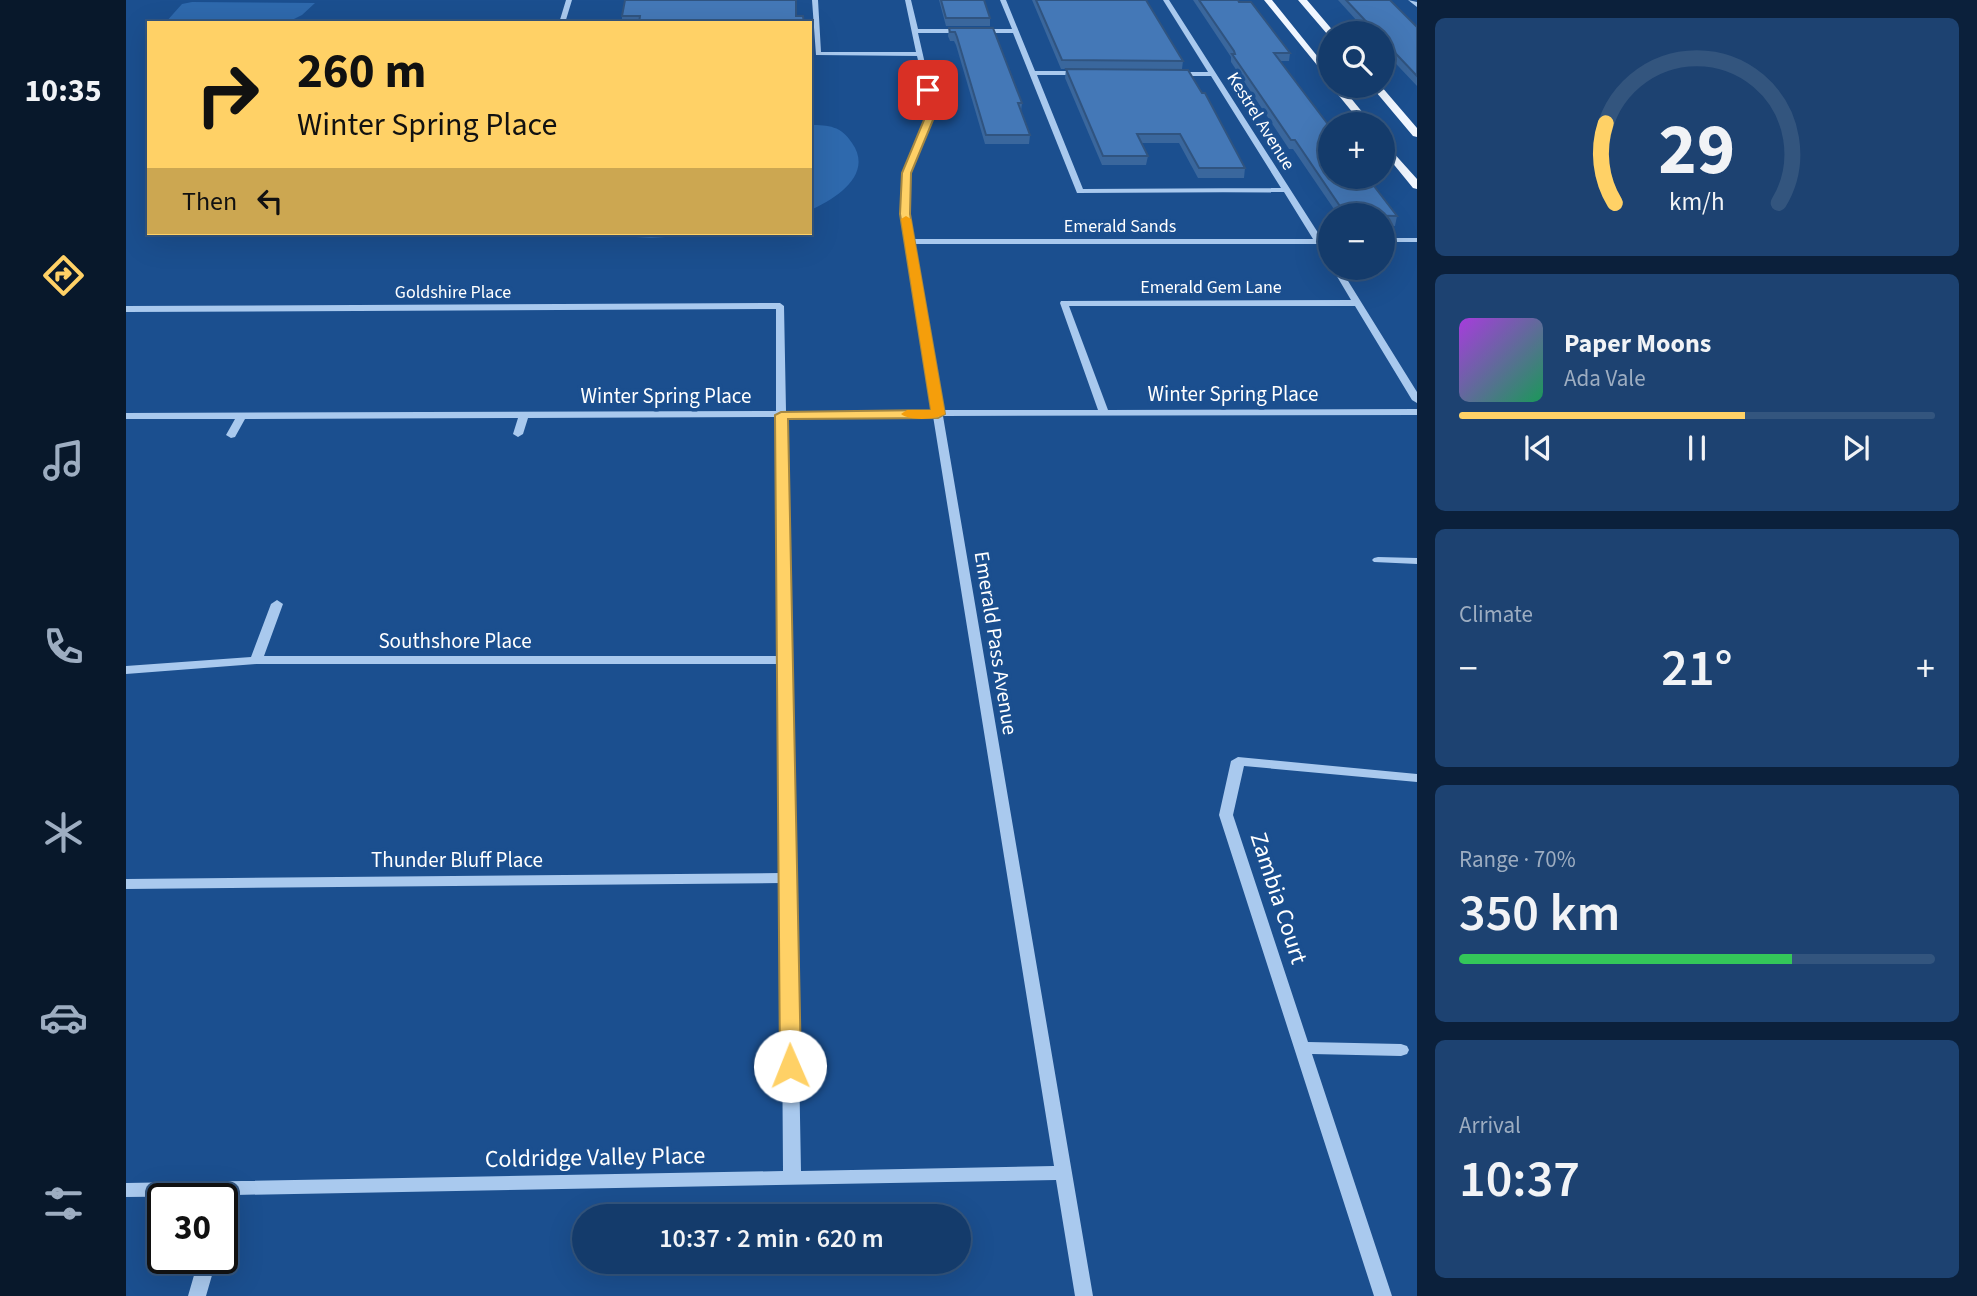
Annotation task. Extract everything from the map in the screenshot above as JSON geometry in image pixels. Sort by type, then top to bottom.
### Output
[{"type":"main road","points":[[1268,0],[1318,63]]},
{"type":"main road","points":[[1302,0],[1320,21]]},
{"type":"main road","points":[[1346,98],[1357,112]]},
{"type":"main road","points":[[1386,98],[1417,134]]},
{"type":"main road","points":[[1395,159],[1417,186]]},
{"type":"street","points":[[563,21],[569,0]]},
{"type":"street","points":[[815,0],[814,55],[920,54]]},
{"type":"street","name":"Emerald Pass Avenue","points":[[908,0],[928,90],[929,120],[906,173],[905,214],[1084,1296]]},
{"type":"street","points":[[1003,0],[1080,191],[1286,190]]},
{"type":"street","name":"Kestrel Avenue","points":[[1166,0],[1318,239]]},
{"type":"street","points":[[1411,0],[1417,5]]},
{"type":"street","points":[[915,31],[1015,31]]},
{"type":"street","points":[[1033,73],[1090,73]]},
{"type":"street","points":[[1172,74],[1213,74]]},
{"type":"street","points":[[1395,240],[1417,240]]},
{"type":"street","name":"Emerald Sands","points":[[909,242],[1318,241]]},
{"type":"street","points":[[1343,280],[1417,400]]},
{"type":"street","name":"Emerald Gem Lane","points":[[1104,414],[1064,303],[1357,303]]},
{"type":"street","name":"Goldshire Place","points":[[126,309],[780,306],[781,415]]},
{"type":"street","name":"Winter Spring Place","points":[[126,416],[1417,412]]},
{"type":"street","points":[[781,415],[792,1178]]},
{"type":"street","points":[[230,435],[242,416]]},
{"type":"street","points":[[518,434],[524,416]]},
{"type":"street","points":[[1378,560],[1417,561]]},
{"type":"street","points":[[256,660],[277,604]]},
{"type":"street","name":"Southshore Place","points":[[126,670],[256,660],[784,660]]},
{"type":"street","name":"Zambia Court","points":[[1382,1296],[1226,815],[1238,761],[1417,778]]},
{"type":"street","name":"Thunder Bluff Place","points":[[126,884],[788,878]]},
{"type":"street","points":[[1302,1048],[1401,1050]]},
{"type":"street","name":"Coldridge Valley Place","points":[[238,1188],[1064,1173]]},
{"type":"street","name":"Coldridge Valley Place","points":[[126,1190],[147,1190]]},
{"type":"street","points":[[197,1296],[203,1274]]},
{"type":"shaded area","points":[[315,3],[302,15],[290,21],[167,21],[182,4]]},
{"type":"shaded area","points":[[812,125],[829,126],[839,130],[852,143],[858,154],[855,175],[841,192],[812,209]]},
{"type":"shaded area","points":[[333,235],[499,235],[495,236]]},
{"type":"shaded area","points":[[606,235],[694,235],[651,238]]},
{"type":"building","points":[[625,0],[796,0],[796,16],[803,16],[804,21],[639,21],[640,16],[622,16]]},
{"type":"building","points":[[941,0],[984,0],[990,18],[946,18]]},
{"type":"building","points":[[1036,0],[1146,0],[1183,61],[1062,60]]},
{"type":"building","points":[[1199,0],[1251,2],[1290,53],[1274,53],[1319,112],[1318,174],[1295,140],[1291,140],[1232,54],[1235,54]]},
{"type":"building","points":[[1346,0],[1390,0],[1417,27],[1417,76],[1395,53],[1395,21],[1366,21]]},
{"type":"building","points":[[949,28],[993,28],[1022,103],[1018,103],[1030,135],[986,135],[957,37]]},
{"type":"building","points":[[1066,69],[1188,70],[1202,93],[1205,93],[1245,168],[1199,168],[1180,134],[1137,134],[1148,156],[1103,156]]},
{"type":"building","points":[[1328,189],[1376,189],[1387,203],[1338,203]]},
{"type":"slow traffic","points":[[906,219],[938,414],[907,414]]},
{"type":"route","points":[[790,1066],[781,415],[938,414],[905,214],[906,173],[929,120],[928,90]]}]
